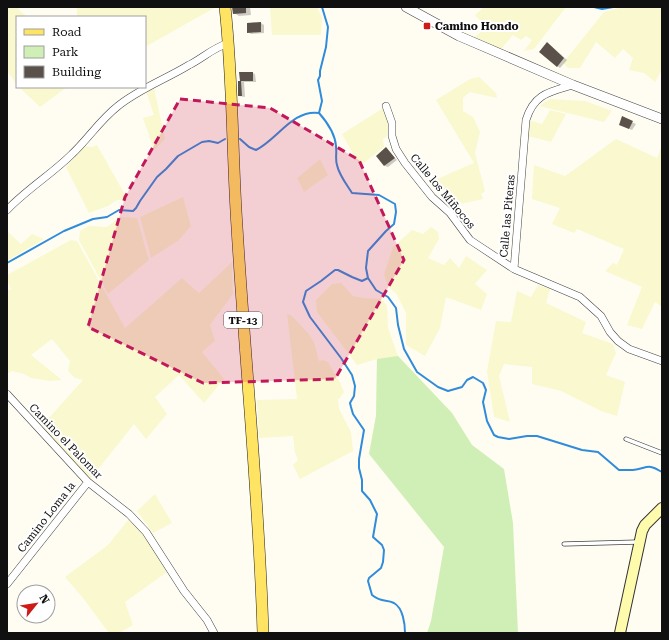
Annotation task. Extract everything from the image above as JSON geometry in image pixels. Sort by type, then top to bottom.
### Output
[{"type":"main road","name":"TF-13","points":[[225,7],[229,44],[237,226],[259,538],[263,633]]},
{"type":"main road","points":[[620,633],[639,542],[645,525],[662,508]]},
{"type":"street","points":[[406,7],[459,36],[573,85],[662,119]]},
{"type":"street","points":[[7,210],[71,155],[104,118],[118,106],[190,65],[219,46],[229,44]]},
{"type":"street","name":"Calle las Piteras","points":[[573,85],[541,96],[529,109],[526,120],[514,269],[580,297],[601,316],[610,332],[618,342],[629,349],[662,361]]},
{"type":"street","name":"Calle los Miñocos","points":[[386,106],[392,123],[392,136],[396,149],[408,168],[432,197],[450,213],[470,240],[514,269]]},
{"type":"street","name":"Camino el Palomar","points":[[7,394],[88,482],[128,514],[146,532],[184,591],[207,620],[214,633]]},
{"type":"street","name":"Camino Loma la","points":[[7,584],[88,482]]},
{"type":"lane","points":[[626,439],[662,453]]},
{"type":"lane","points":[[564,544],[639,542]]},
{"type":"highlighted area","points":[[180,99],[270,108],[359,160],[404,260],[335,379],[203,383],[88,327],[125,197]]},
{"type":"green space","points":[[7,7],[20,7],[18,9],[26,16],[16,16],[16,33],[14,36],[16,35],[16,84],[7,71]]},
{"type":"green space","points":[[77,7],[216,7],[146,46],[146,16],[77,16]]},
{"type":"green space","points":[[270,7],[317,7],[322,18],[321,35],[272,35]]},
{"type":"green space","points":[[484,7],[566,7],[534,49],[524,51],[532,40],[526,36],[521,40],[513,35],[501,49],[474,38],[486,27],[475,15]]},
{"type":"green space","points":[[623,7],[662,7],[662,70],[655,82],[644,73],[629,70],[633,58],[623,49],[615,58],[596,42],[580,68],[568,68],[563,63],[604,12]]},
{"type":"green space","points":[[479,77],[496,93],[497,98],[470,92],[463,98],[463,111],[473,117],[480,132],[475,153],[485,191],[481,194],[483,199],[455,205],[442,189],[437,179],[474,163],[436,100],[470,79]]},
{"type":"green space","points":[[20,88],[66,88],[40,107]]},
{"type":"green space","points":[[154,88],[165,139],[154,150],[143,118],[154,115],[146,91]]},
{"type":"green space","points":[[550,99],[585,101],[612,111],[604,122],[539,106]]},
{"type":"green space","points":[[385,107],[390,123],[389,135],[383,139],[384,147],[360,166],[342,134]]},
{"type":"green space","points":[[550,110],[566,114],[551,142],[528,136],[529,120],[542,124]]},
{"type":"green space","points":[[616,139],[657,158],[662,146],[662,307],[655,302],[642,329],[627,325],[642,287],[605,271],[613,263],[617,265],[624,249],[577,229],[574,233],[552,224],[560,208],[532,199],[534,165],[565,176]]},
{"type":"green space","points":[[97,145],[128,200],[117,200],[108,206],[89,213],[66,167],[84,146],[92,147]]},
{"type":"green space","points":[[320,159],[328,175],[304,192],[297,178]]},
{"type":"green space","points":[[183,197],[191,226],[179,240],[151,258],[140,217]]},
{"type":"green space","points":[[120,217],[137,218],[149,260],[108,294],[79,240],[80,231],[89,226],[107,227]]},
{"type":"green space","points":[[431,227],[438,232],[439,239],[428,258],[444,265],[450,258],[459,268],[466,256],[487,270],[475,284],[487,294],[481,310],[446,297],[440,328],[425,356],[406,345],[406,313],[396,293],[388,287],[384,274],[393,247],[412,230],[423,234]]},
{"type":"green space","points":[[7,231],[21,244],[32,234],[44,239],[7,261]]},
{"type":"green space","points":[[71,240],[77,241],[125,328],[182,278],[199,293],[232,262],[233,294],[210,325],[215,341],[202,352],[224,379],[204,403],[179,375],[155,397],[167,414],[146,439],[134,424],[88,482],[38,430],[83,380],[75,378],[68,371],[70,361],[52,339],[31,355],[62,380],[50,381],[31,378],[24,374],[12,371],[7,374],[7,291],[11,289],[7,280],[7,275]]},
{"type":"green space","points":[[341,283],[353,296],[382,299],[387,306],[388,328],[398,356],[452,413],[472,445],[487,456],[369,454],[376,416],[377,359],[357,365],[317,312],[316,300],[332,284]]},
{"type":"green space","points":[[538,285],[550,289],[546,303],[586,322],[582,333],[613,344],[616,353],[606,375],[625,382],[617,416],[601,411],[561,391],[532,384],[532,367],[504,364],[499,376],[510,422],[494,417],[487,371],[496,321],[511,322],[517,291],[531,297]]},
{"type":"green space","points":[[287,314],[292,316],[308,333],[314,342],[319,361],[323,360],[328,362],[340,382],[344,392],[338,400],[339,409],[351,432],[353,451],[300,479],[293,465],[298,460],[295,453],[293,436],[259,438],[257,400],[297,399]]},
{"type":"green space","points":[[398,356],[452,413],[472,445],[504,469],[513,523],[518,633],[427,633],[431,621],[444,547],[369,454],[376,416],[377,359]]},
{"type":"green space","points":[[155,494],[172,523],[153,533],[137,511]]},
{"type":"green space","points":[[129,519],[148,540],[167,572],[125,602],[133,625],[119,633],[109,633],[65,577],[108,545]]},
{"type":"building","points":[[232,7],[246,7],[246,13],[233,14]]},
{"type":"building","points":[[261,22],[261,32],[247,33],[247,23]]},
{"type":"building","points":[[547,42],[564,58],[557,67],[539,52]]},
{"type":"building","points":[[239,72],[253,72],[253,81],[241,81],[242,96],[238,96],[238,81],[240,81]]},
{"type":"building","points":[[622,116],[633,121],[629,129],[619,125]]},
{"type":"building","points":[[386,147],[395,158],[384,166],[376,156]]},
{"type":"waterway","points":[[322,7],[328,27],[326,47],[318,80],[322,101],[319,113],[328,124],[332,133],[335,142],[338,169],[343,180],[352,193],[379,195],[395,204],[396,212],[394,224],[368,251],[366,268],[368,278],[376,290],[388,297],[396,308],[398,325],[404,349],[417,372],[438,387],[448,391],[462,387],[467,380],[473,377],[483,383],[486,390],[483,402],[487,421],[494,435],[498,437],[509,439],[537,436],[582,450],[598,452],[619,470],[633,470],[650,467],[662,472]]},
{"type":"waterway","points":[[594,7],[602,9],[613,7]]},
{"type":"waterway","points":[[240,139],[249,147],[256,150],[293,120],[310,113],[319,113]]},
{"type":"waterway","points":[[7,263],[64,231],[93,219],[107,217],[119,210],[133,211],[157,177],[178,156],[202,142],[209,141],[218,143],[225,139]]},
{"type":"waterway","points":[[368,278],[362,281],[335,270],[306,291],[303,302],[310,317],[352,375],[355,386],[354,396],[350,403],[353,414],[364,430],[359,459],[362,491],[370,500],[377,514],[373,537],[382,545],[384,550],[381,568],[369,578],[368,581],[372,595],[381,600],[394,603],[400,609],[404,621],[405,633]]},
{"type":"place","name":"Camino Hondo","points":[[427,26]]}]
